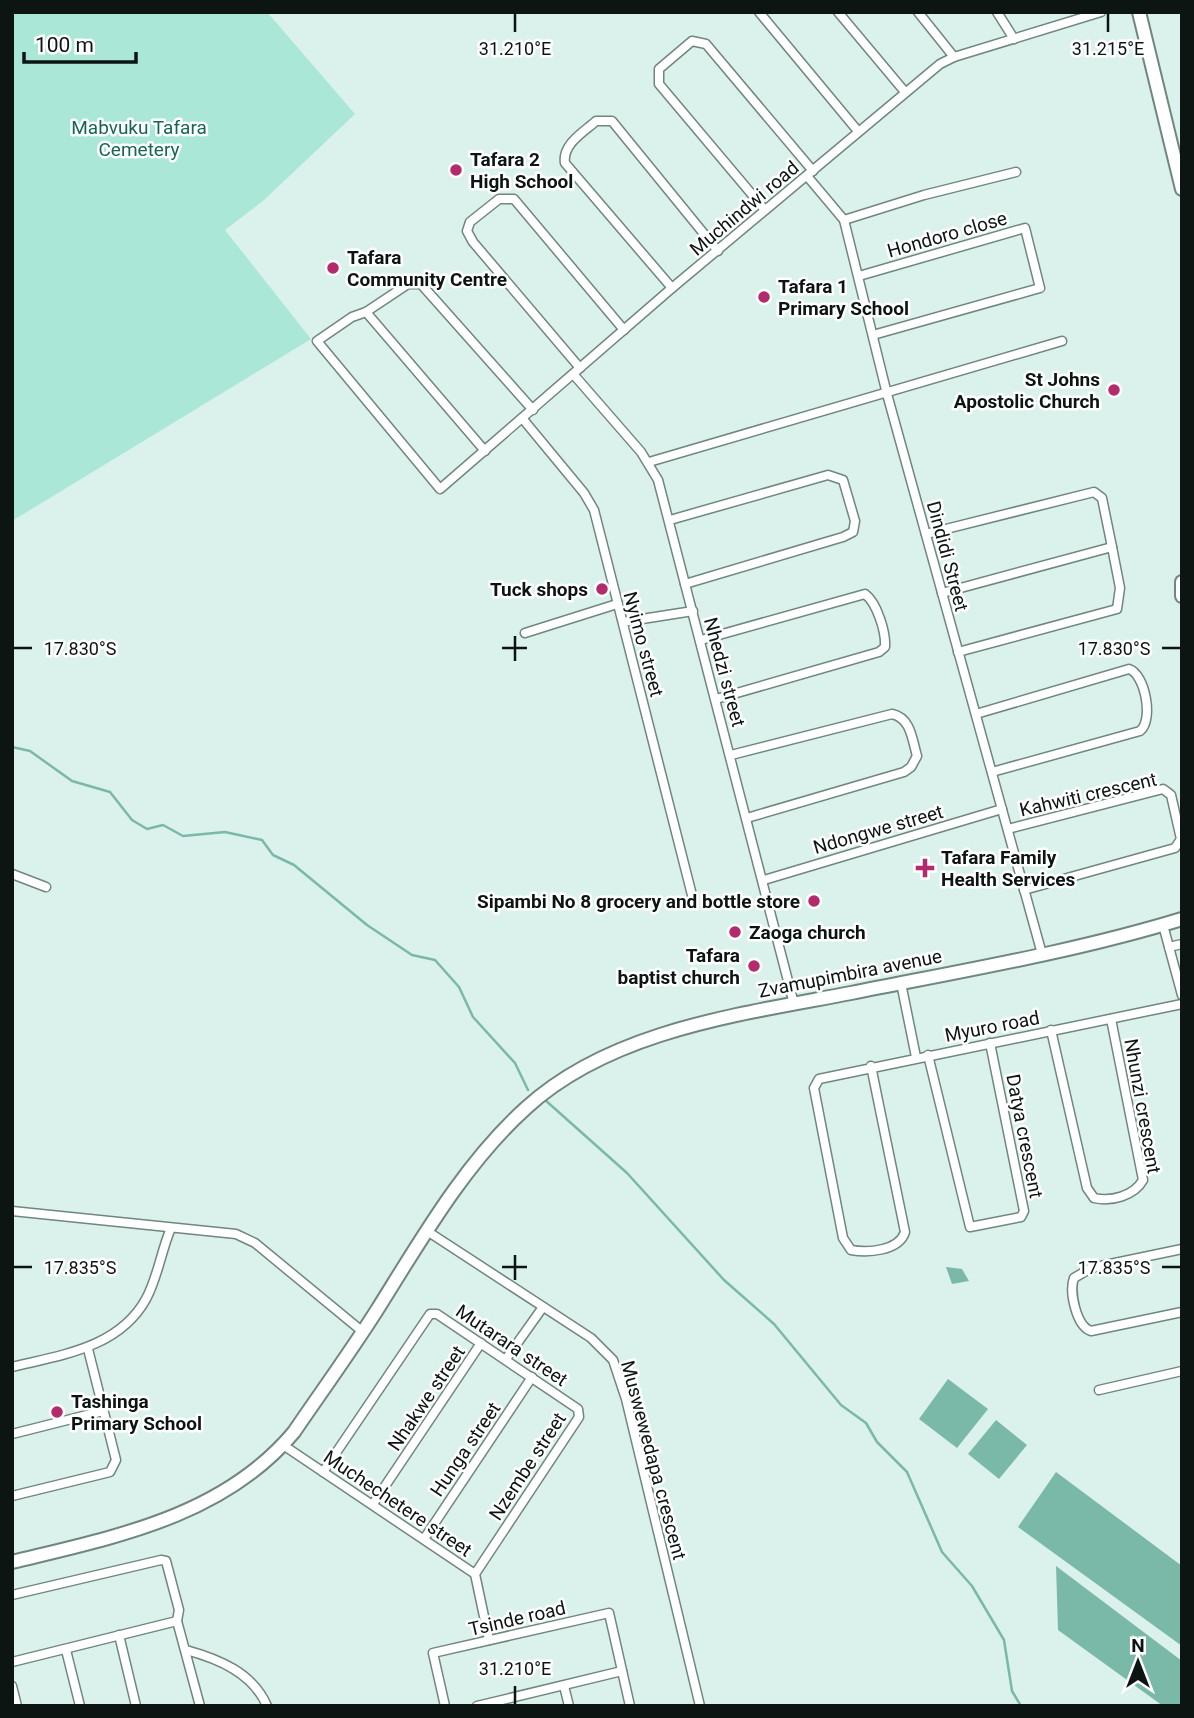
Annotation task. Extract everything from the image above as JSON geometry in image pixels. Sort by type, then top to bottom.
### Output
[{"type":"street","points":[[759,12],[858,130]]},
{"type":"street","points":[[838,12],[905,92]]},
{"type":"street","points":[[918,12],[954,57]]},
{"type":"street","points":[[998,12],[1014,39]]},
{"type":"street","name":"Muchindwi road","points":[[366,312],[352,317],[317,341],[440,489],[672,288],[905,92],[954,57],[1101,12]]},
{"type":"street","points":[[1139,12],[1178,149],[1182,189]]},
{"type":"street","name":"Dindidi Street","points":[[765,210],[659,84],[659,69],[692,41],[706,44],[810,173],[844,220],[887,394],[1042,954]]},
{"type":"street","points":[[672,288],[565,163],[564,155],[568,146],[596,121],[612,121],[718,251]]},
{"type":"street","points":[[844,220],[924,195],[1016,172]]},
{"type":"street","name":"Nhedzi street","points":[[624,330],[514,199],[499,199],[470,222],[467,231],[473,242],[649,462],[670,520],[794,1004]]},
{"type":"street","name":"Hondoro close","points":[[859,276],[1025,228],[1040,288],[873,335]]},
{"type":"street","points":[[485,451],[366,312],[408,284],[421,284],[533,410]]},
{"type":"street","points":[[649,462],[1062,341]]},
{"type":"street","name":"Nyimo street","points":[[522,418],[590,501],[693,898]]},
{"type":"street","points":[[670,520],[828,475],[843,480],[855,521],[853,532],[843,537],[685,584]]},
{"type":"street","points":[[926,534],[1094,492],[1102,498],[1120,587],[1117,609],[958,652]]},
{"type":"street","points":[[942,593],[1112,547]]},
{"type":"street","points":[[1182,582],[1182,596]]},
{"type":"street","points":[[701,639],[866,594],[871,598],[886,638],[885,647],[879,652],[716,699]]},
{"type":"street","points":[[525,633],[617,604]]},
{"type":"street","points":[[623,622],[693,611]]},
{"type":"street","points":[[976,714],[1129,670],[1140,678],[1147,717],[1140,730],[992,772]]},
{"type":"street","points":[[730,755],[892,713],[905,720],[910,728],[917,756],[911,767],[904,772],[747,818]]},
{"type":"street","name":"Kahwiti crescent","points":[[1007,829],[1163,789],[1171,795],[1181,839],[1175,848],[1024,890]]},
{"type":"street","name":"Ndongwe street","points":[[764,880],[1002,809]]},
{"type":"street","points":[[12,874],[46,887]]},
{"type":"street","name":"Zvamupimbira avenue","points":[[12,1562],[143,1530],[203,1504],[263,1464],[283,1445],[363,1332],[427,1231],[473,1167],[505,1129],[540,1096],[573,1073],[604,1057],[650,1040],[794,1004],[1042,954],[1182,919]]},
{"type":"street","points":[[1163,925],[1182,995]]},
{"type":"street","points":[[1169,947],[1182,944]]},
{"type":"street","points":[[901,983],[916,1058]]},
{"type":"street","name":"Myuro road","points":[[871,1066],[905,1232],[898,1242],[861,1252],[851,1250],[846,1244],[814,1088],[819,1079],[871,1066],[1182,1004]]},
{"type":"street","name":"Nhunzi crescent","points":[[1051,1030],[1087,1188],[1094,1198],[1111,1199],[1128,1194],[1143,1180],[1111,1019]]},
{"type":"street","name":"Datya crescent","points":[[928,1055],[970,1227],[1003,1222],[1021,1217],[1024,1211],[990,1043]]},
{"type":"street","points":[[12,1211],[244,1237],[363,1332]]},
{"type":"street","points":[[12,1367],[88,1349],[125,1324],[146,1300],[171,1228]]},
{"type":"street","name":"Muswewedapa crescent","points":[[427,1231],[591,1338],[613,1360],[626,1399],[700,1706]]},
{"type":"street","points":[[1182,1249],[1091,1268],[1074,1278],[1071,1284],[1080,1322],[1084,1329],[1091,1331],[1182,1312]]},
{"type":"street","points":[[506,1359],[543,1307]]},
{"type":"street","name":"Mutarara street","points":[[323,1472],[427,1316],[437,1314],[578,1409]]},
{"type":"street","name":"Nhakwe street","points":[[373,1504],[481,1343]]},
{"type":"street","points":[[12,1496],[110,1472],[116,1460],[88,1349]]},
{"type":"street","points":[[1099,1390],[1182,1371]]},
{"type":"street","name":"Hunga street","points":[[424,1539],[532,1377]]},
{"type":"street","name":"Nzembe street","points":[[475,1574],[578,1420],[578,1409]]},
{"type":"street","points":[[12,1434],[103,1411]]},
{"type":"street","name":"Muchechetere street","points":[[283,1445],[475,1574],[489,1640]]},
{"type":"street","points":[[12,1595],[163,1560],[169,1564],[180,1615],[177,1621],[200,1706]]},
{"type":"street","name":"Tsinde road","points":[[445,1706],[433,1653],[609,1613],[622,1671]]},
{"type":"street","points":[[12,1662],[177,1621]]},
{"type":"street","points":[[118,1635],[136,1706]]},
{"type":"street","points":[[66,1650],[80,1706]]},
{"type":"street","points":[[186,1650],[238,1672],[259,1687],[267,1706]]},
{"type":"street","points":[[477,1706],[503,1702],[622,1671],[630,1706]]},
{"type":"street","points":[[12,1686],[17,1706]]},
{"type":"street","points":[[564,1686],[569,1706]]},
{"type":"green space","name":"Mabvuku Tafara Cemetery","points":[[12,12],[267,12],[355,114],[264,200],[225,230],[311,339],[12,521]]},
{"type":"shaded area","points":[[946,1267],[962,1269],[969,1281],[952,1284]]},
{"type":"shaded area","points":[[948,1379],[988,1409],[957,1448],[919,1419]]},
{"type":"shaded area","points":[[996,1420],[1027,1445],[999,1479],[968,1454]]},
{"type":"shaded area","points":[[1056,1472],[1182,1566],[1182,1646],[1018,1527]]},
{"type":"shaded area","points":[[1056,1566],[1182,1661],[1182,1706],[1163,1706],[1058,1630]]},
{"type":"waterway","points":[[12,747],[30,751],[72,781],[110,792],[132,820],[147,829],[163,825],[183,836],[225,832],[262,840],[273,855],[294,865],[367,925],[412,955],[435,960],[459,987],[473,1017],[515,1063],[528,1090]]},
{"type":"waterway","points":[[544,1099],[627,1173],[724,1280],[774,1324],[841,1405],[866,1423],[877,1442],[907,1472],[942,1552],[972,1586],[1004,1640],[1012,1691],[1021,1706]]},
{"type":"place","name":"Tafara 2 High School","points":[[456,170]]},
{"type":"place","name":"Tafara Community Centre","points":[[333,268]]},
{"type":"place","name":"Tafara 1 Primary School","points":[[764,297]]},
{"type":"place","name":"St Johns Apostolic Church","points":[[1114,390]]},
{"type":"place","name":"Tuck shops","points":[[602,589]]},
{"type":"place","name":"Tafara Family Health Services","points":[[925,868]]},
{"type":"place","name":"Sipambi No 8 grocery and bottle store","points":[[814,901]]},
{"type":"place","name":"Zaoga church","points":[[735,932]]},
{"type":"place","name":"Tafara baptist church","points":[[754,966]]},
{"type":"place","name":"Tashinga Primary School","points":[[57,1412]]}]
